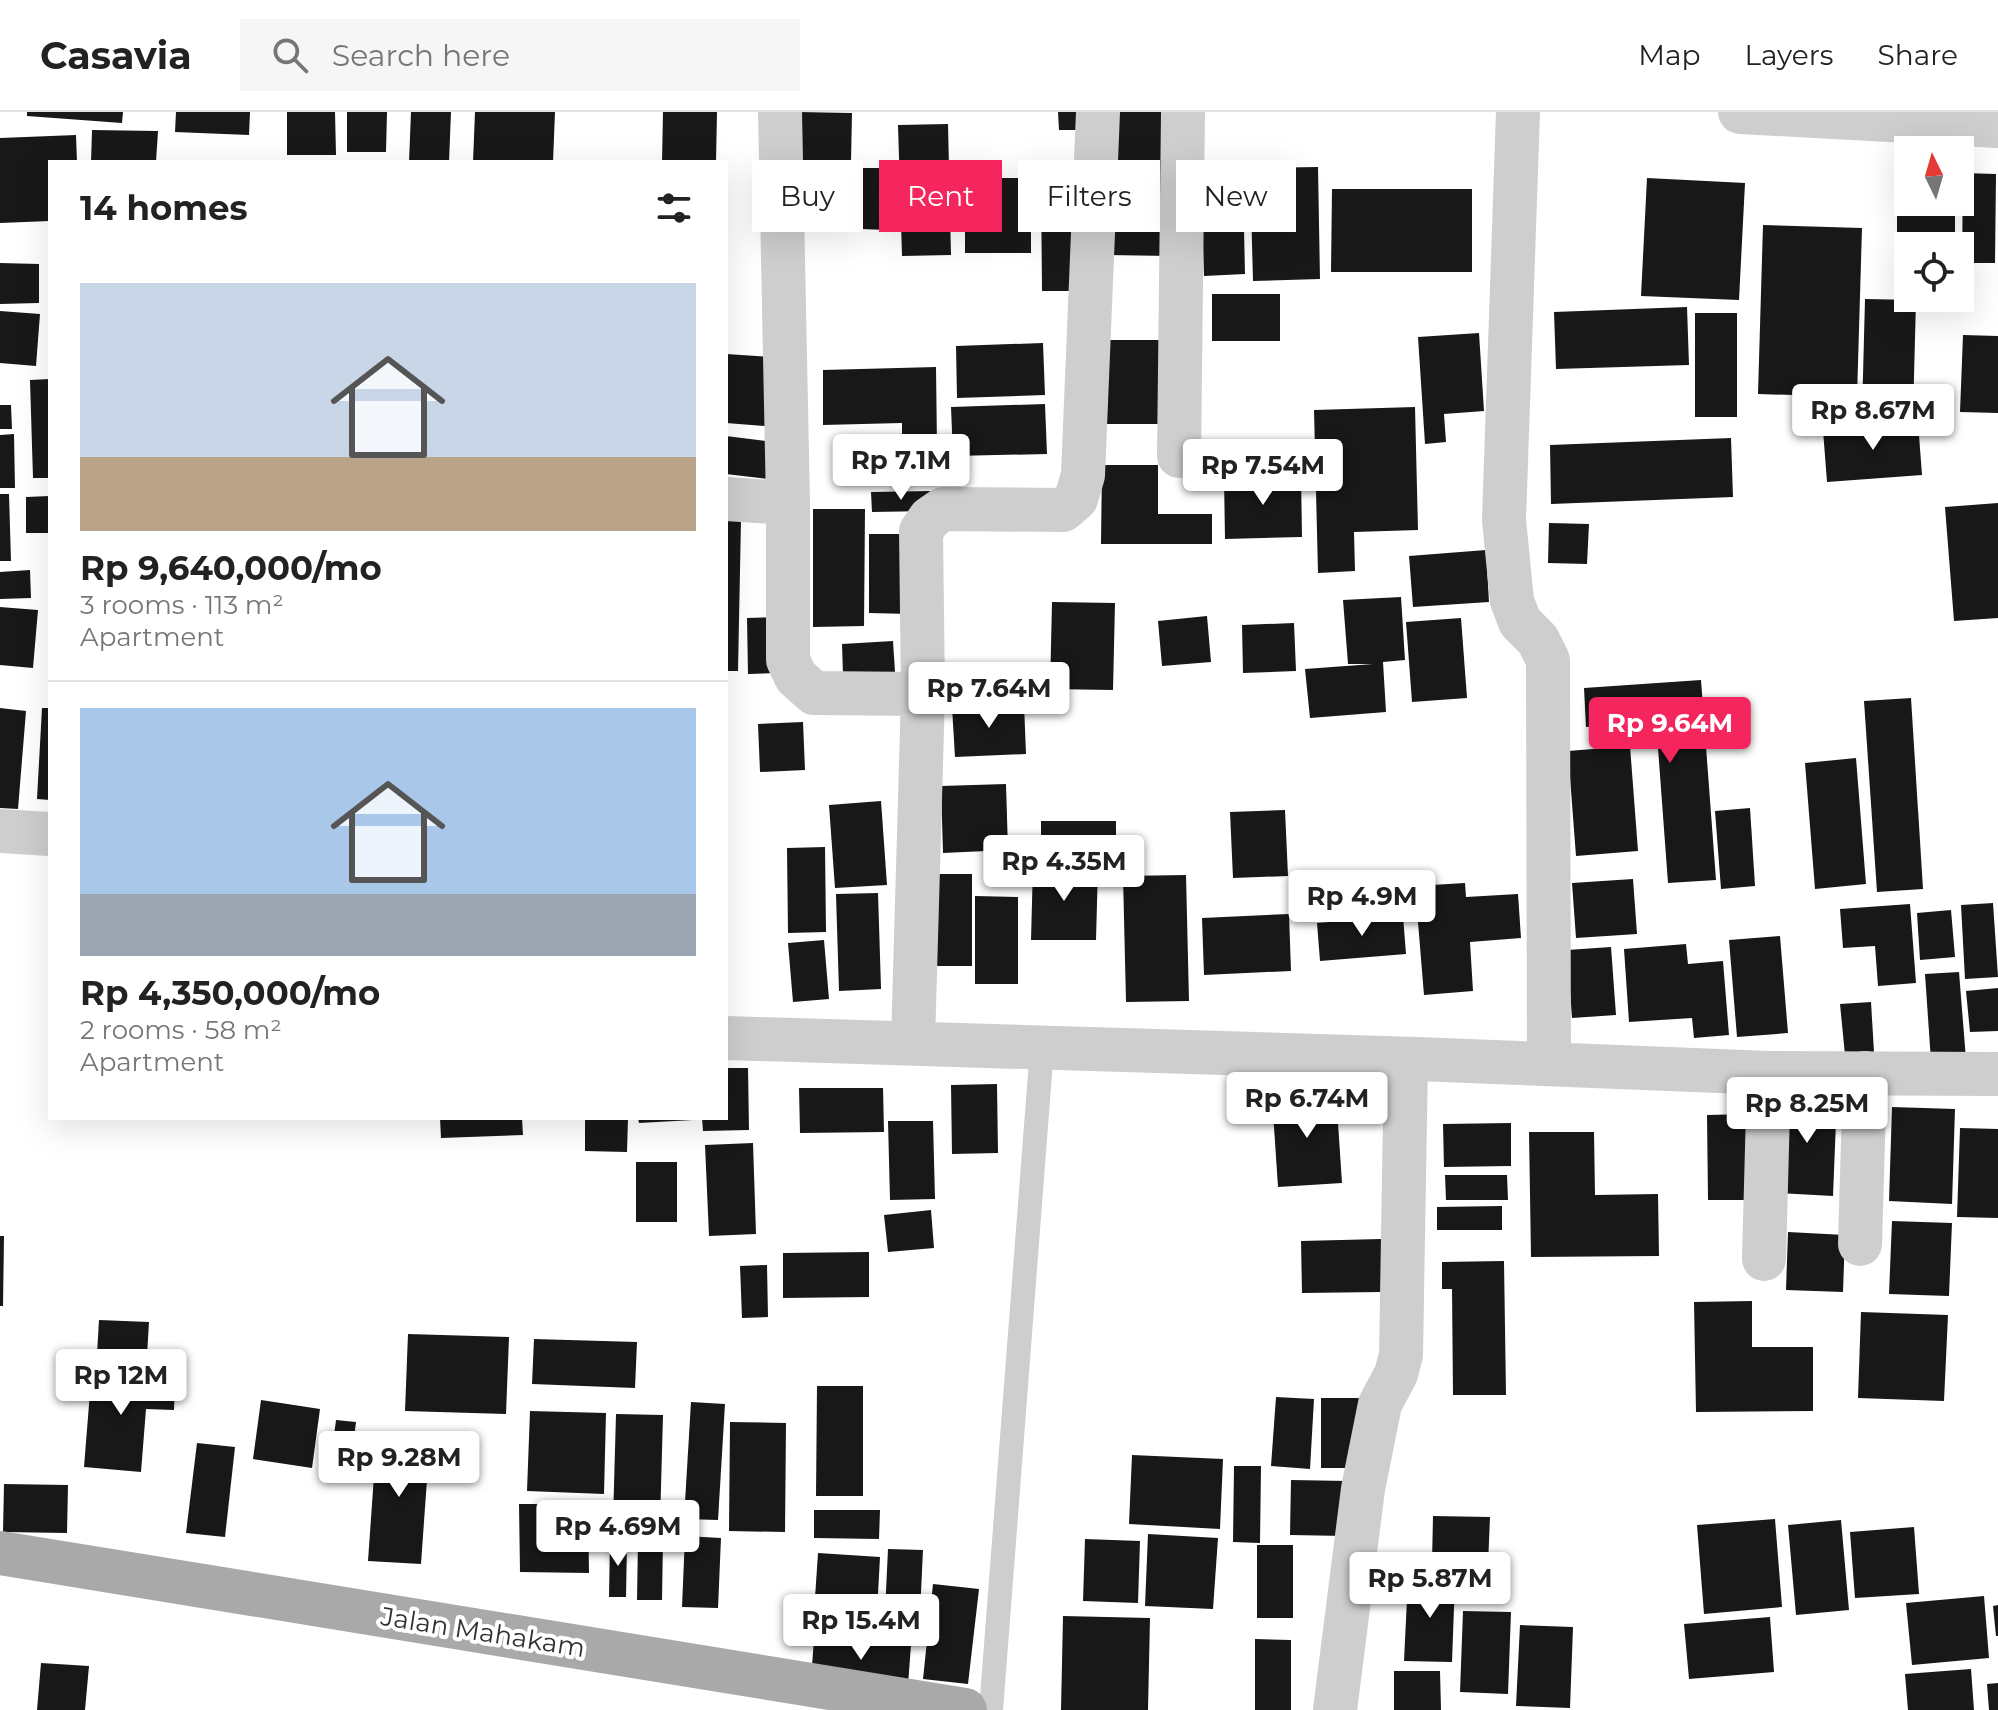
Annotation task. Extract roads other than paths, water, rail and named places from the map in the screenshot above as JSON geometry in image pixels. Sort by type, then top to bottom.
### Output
[{"type":"main road","name":"Jalan Mahakam","points":[[0,1553],[875,1703],[965,1710]]},
{"type":"street","points":[[780,112],[788,660],[796,677],[814,693],[923,694]]},
{"type":"street","points":[[913,1043],[923,694],[921,531],[930,518],[943,509],[1063,510],[1076,499],[1083,475],[1098,112]]},
{"type":"street","points":[[1179,456],[1183,112]]},
{"type":"street","points":[[1518,112],[1504,520],[1512,601],[1520,622],[1538,640],[1548,660],[1549,1064]]},
{"type":"street","points":[[1740,112],[1998,126]]},
{"type":"street","points":[[728,499],[788,503]]},
{"type":"street","points":[[0,831],[48,834]]},
{"type":"street","points":[[728,1038],[1769,1073],[1998,1074]]},
{"type":"street","points":[[1335,1710],[1363,1489],[1380,1404],[1396,1374],[1401,1355],[1406,1059]]},
{"type":"street","points":[[1764,1259],[1769,1073]]},
{"type":"street","points":[[1860,1244],[1865,1073]]},
{"type":"lane","points":[[991,1710],[1042,1048]]}]
